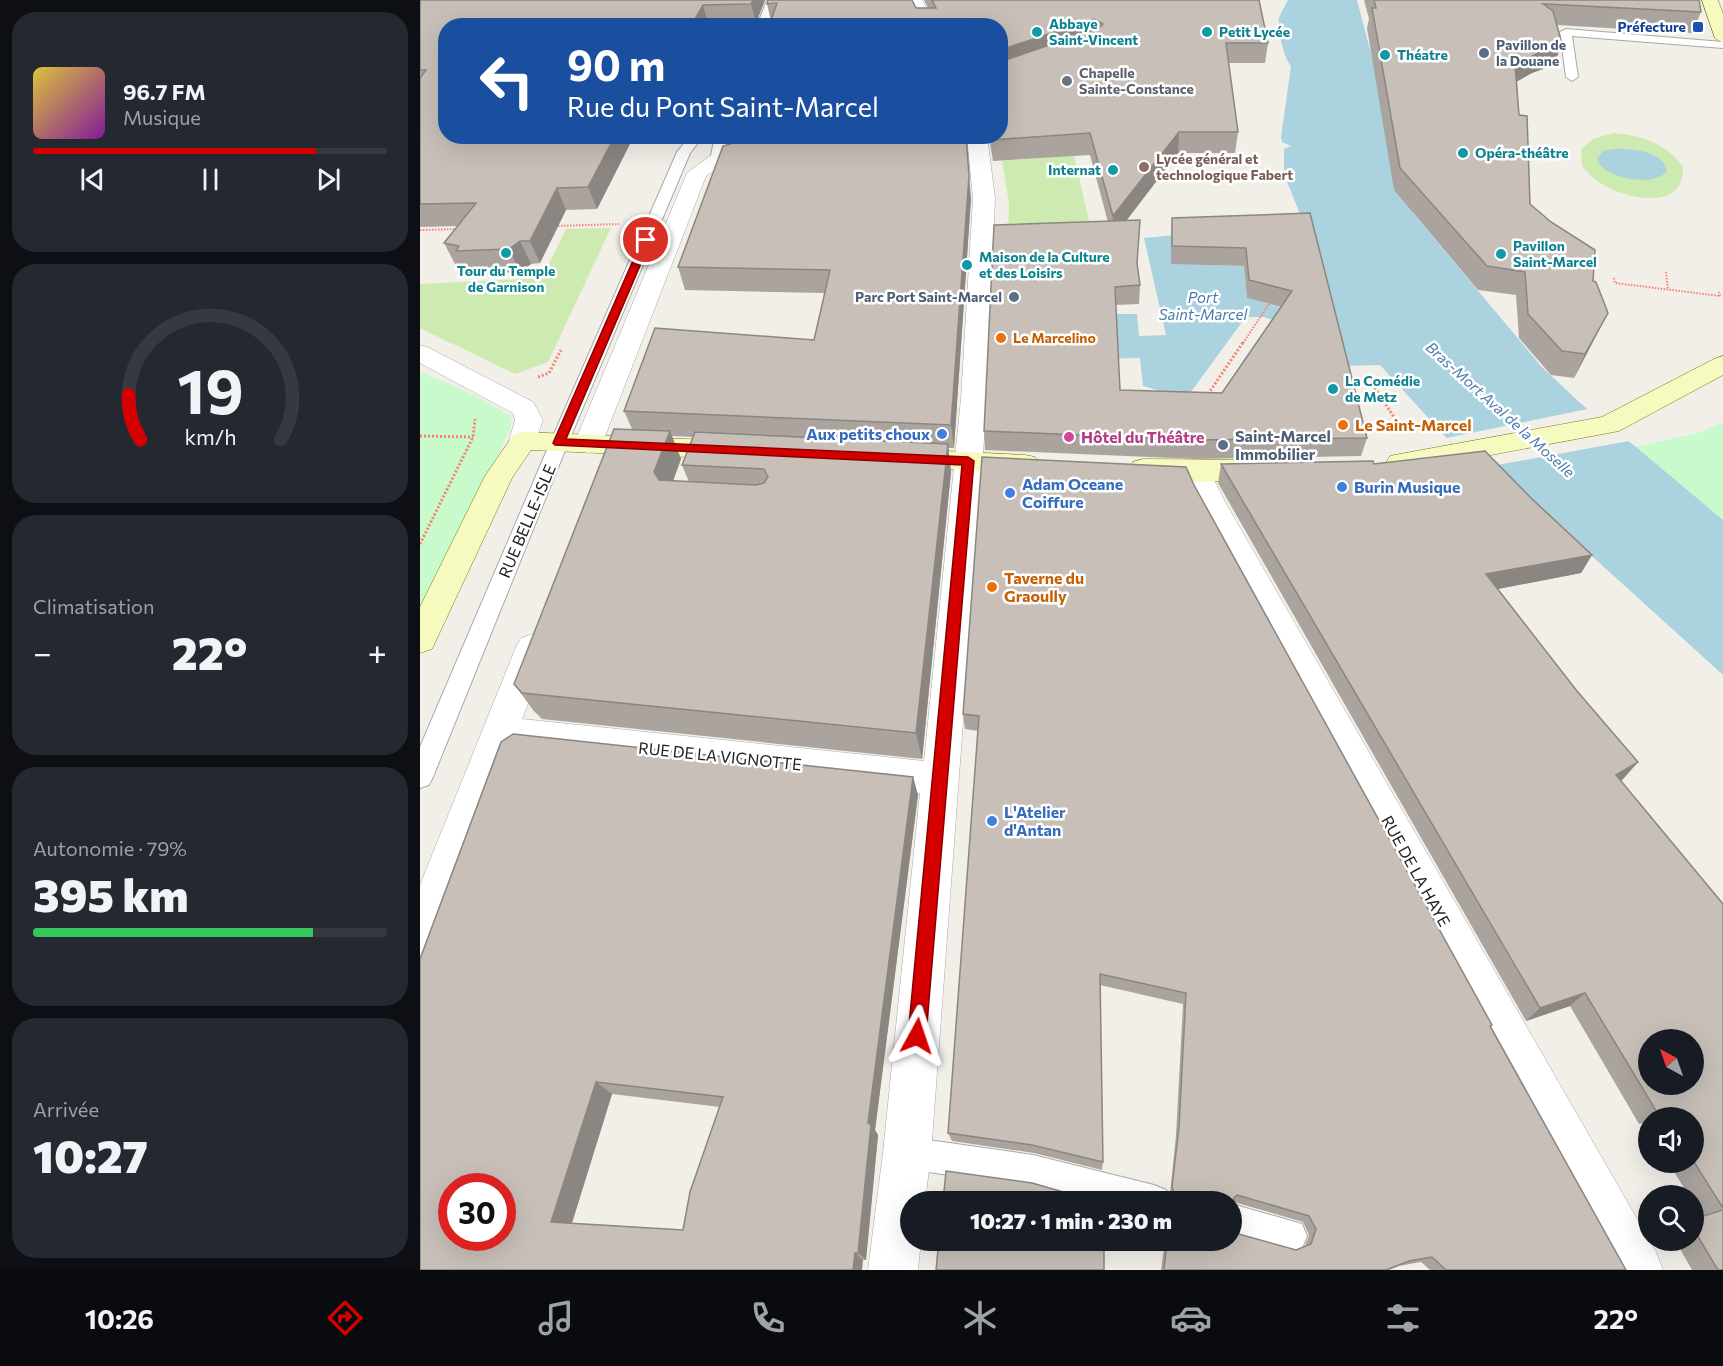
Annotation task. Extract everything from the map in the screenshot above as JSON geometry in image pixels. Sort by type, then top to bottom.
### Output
[{"type":"street","points":[[914,0],[924,18]]},
{"type":"street","points":[[1710,0],[1723,38]]},
{"type":"street","points":[[600,454],[697,173],[713,162],[775,144]]},
{"type":"street","points":[[893,1270],[907,1153],[980,306],[984,198],[978,144]]},
{"type":"street","points":[[420,352],[524,408],[529,420],[523,441],[499,476],[420,640]]},
{"type":"street","points":[[1369,468],[1609,425],[1723,364]]},
{"type":"street","points":[[523,441],[559,443],[600,454],[693,460],[755,451]]},
{"type":"street","points":[[883,457],[1053,465]]},
{"type":"street","points":[[1122,468],[1196,471],[1288,469]]},
{"type":"street","name":"RUE DE LA HAYE","points":[[1196,471],[1215,510],[1638,1270]]},
{"type":"street","points":[[420,936],[542,623]]},
{"type":"street","name":"RUE DE LA VIGNOTTE","points":[[500,732],[939,779]]},
{"type":"lane","points":[[765,18],[772,0]]},
{"type":"lane","points":[[1572,77],[1566,32],[1723,45]]},
{"type":"lane","name":"RUE BELLE-ISLE","points":[[420,777],[559,443],[684,152],[690,144]]},
{"type":"lane","points":[[713,162],[719,144]]},
{"type":"lane","points":[[907,1153],[1033,1171],[1111,1191]]},
{"type":"lane","points":[[1242,1224],[1290,1236]]},
{"type":"path","points":[[551,226],[623,224]]},
{"type":"path","points":[[420,230],[468,229]]},
{"type":"path","points":[[1666,272],[1668,289]]},
{"type":"path","points":[[1614,278],[1615,283],[1720,296],[1719,291]]},
{"type":"path","points":[[1202,402],[1272,301]]},
{"type":"path","points":[[1368,378],[1423,459]]},
{"type":"path","points":[[420,544],[473,436],[475,415]]},
{"type":"path","points":[[420,436],[473,436]]},
{"type":"green space","points":[[1613,133],[1653,142],[1670,152],[1683,167],[1681,181],[1675,190],[1666,196],[1643,198],[1618,192],[1594,178],[1582,166],[1581,149],[1593,139]]},
{"type":"green space","points":[[1074,155],[1093,239],[1008,243],[1009,204],[1002,161]]},
{"type":"green space","points":[[611,228],[548,362],[515,374],[420,328],[420,284],[542,278],[566,229]]},
{"type":"green space","points":[[420,372],[476,396],[512,416],[510,430],[420,617]]},
{"type":"green space","points":[[1723,422],[1723,520],[1636,447],[1698,433]]},
{"type":"water","points":[[1288,0],[1357,0],[1413,213],[1541,366],[1580,403],[1723,520],[1723,675],[1583,548],[1463,456],[1380,365],[1343,366],[1304,329],[1263,317],[1246,317],[1186,399],[1143,386],[1140,358],[1098,359],[1097,314],[1137,314],[1139,336],[1166,335],[1144,238],[1176,235],[1209,265],[1244,266],[1247,298],[1291,310],[1306,229],[1284,174],[1284,149],[1291,146],[1282,142],[1281,137],[1291,66],[1280,36],[1279,23]]},
{"type":"water","points":[[1635,150],[1652,155],[1664,164],[1667,171],[1661,176],[1641,180],[1609,172],[1601,166],[1597,159],[1603,151]]},
{"type":"pier","points":[[1246,317],[1263,317],[1280,322],[1278,324],[1263,320],[1247,320],[1189,401],[1185,402],[1140,387],[1186,399]]},
{"type":"pier","points":[[1588,409],[1629,441],[1481,468],[1446,438]]},
{"type":"building","points":[[420,0],[753,0],[751,4],[703,5],[696,18],[438,18],[438,144],[611,144],[588,187],[557,188],[530,241],[520,241],[509,249],[456,251],[459,246],[444,243],[476,203],[420,204],[420,78],[426,70],[420,70]]},
{"type":"building","points":[[768,0],[912,0],[916,8],[936,8],[932,0],[1259,0],[1268,43],[1226,43],[1238,132],[1179,132],[1113,216],[1090,133],[1008,139],[1008,59],[1099,28],[1103,24],[1094,19],[1008,47],[1008,18],[772,18],[777,3],[767,4]]},
{"type":"building","points":[[1374,0],[1699,0],[1701,12],[1543,4],[1553,11],[1562,44],[1515,65],[1519,115],[1527,116],[1530,204],[1551,222],[1595,250],[1593,281],[1596,282],[1608,313],[1585,354],[1562,351],[1528,314],[1525,272],[1487,266],[1400,168],[1372,8],[1376,8]]},
{"type":"building","points":[[730,144],[967,144],[969,176],[951,425],[624,411],[655,328],[814,340],[830,270],[678,267],[723,146]]},
{"type":"building","points":[[1310,213],[1367,438],[1198,440],[984,431],[994,225],[1140,220],[1137,263],[1140,285],[1115,287],[1120,390],[1222,393],[1292,291],[1249,280],[1246,248],[1172,246],[1172,218]]},
{"type":"building","points":[[614,429],[670,431],[654,472],[659,480],[756,485],[764,483],[768,477],[764,469],[682,465],[695,432],[948,444],[916,733],[522,693],[514,684]]},
{"type":"building","points":[[1485,451],[1592,555],[1486,574],[1577,691],[1638,762],[1616,775],[1723,904],[1723,1208],[1701,1173],[1704,1173],[1704,1107],[1654,1107],[1647,1095],[1704,1095],[1704,1029],[1638,1029],[1638,1081],[1585,993],[1540,1008],[1221,464],[1373,461],[1374,464]]},
{"type":"building","points":[[982,457],[1186,467],[1492,1025],[1490,1026],[1626,1270],[1446,1270],[1432,1257],[1409,1261],[1386,1270],[1164,1270],[1166,1251],[1242,1251],[1242,1235],[1296,1250],[1311,1244],[1316,1229],[1309,1216],[1242,1196],[1242,1191],[1174,1191],[1186,993],[1100,974],[1103,1162],[1032,1145],[948,1133],[979,716],[963,714]]},
{"type":"building","points":[[513,734],[913,777],[868,1123],[871,1125],[858,1253],[855,1253],[853,1270],[420,1270],[420,959],[501,742]],"holes":[[[596,1082],[723,1097],[690,1192],[683,1230],[551,1222]]]},
{"type":"building","points":[[946,1171],[1032,1183],[1060,1191],[944,1191]]},
{"type":"building","points":[[1723,1210],[1723,1270],[1718,1270],[1704,1247],[1704,1216]]},
{"type":"building","points":[[938,1251],[1104,1251],[1104,1270],[936,1270]]},
{"type":"place","name":"Préfecture","points":[[1698,27]]},
{"type":"place","name":"Abbaye Saint-Vincent","points":[[1037,32]]},
{"type":"place","name":"Petit Lycée","points":[[1207,32]]},
{"type":"place","name":"Pavillon de la Douane","points":[[1484,53]]},
{"type":"place","name":"Théatre","points":[[1385,55]]},
{"type":"place","name":"Chapelle Sainte-Constance","points":[[1067,81]]},
{"type":"place","name":"Opéra-théâtre","points":[[1463,153]]},
{"type":"place","name":"Lycée général et technologique Fabert","points":[[1144,167]]},
{"type":"place","name":"Internat","points":[[1113,170]]},
{"type":"place","name":"Tour du Temple de Garnison","points":[[506,253]]},
{"type":"place","name":"Pavillon Saint-Marcel","points":[[1501,254]]},
{"type":"place","name":"Maison de la Culture et des Loisirs","points":[[967,265]]},
{"type":"place","name":"Parc Port Saint-Marcel","points":[[1014,297]]},
{"type":"place","name":"Le Marcelino","points":[[1001,338]]},
{"type":"place","name":"La Comédie de Metz","points":[[1333,389]]},
{"type":"place","name":"Le Saint-Marcel","points":[[1343,425]]},
{"type":"place","name":"Aux petits choux","points":[[942,434]]},
{"type":"place","name":"Hôtel du Théâtre","points":[[1069,437]]},
{"type":"place","name":"Saint-Marcel Immobilier","points":[[1223,445]]},
{"type":"place","name":"Burin Musique","points":[[1342,487]]},
{"type":"place","name":"Adam Oceane Coiffure","points":[[1010,493]]},
{"type":"place","name":"Taverne du Graoully","points":[[992,587]]},
{"type":"place","name":"L'Atelier d'Antan","points":[[992,821]]},
{"type":"route","points":[[646,240],[559,443],[968,461],[917,1036]]},
{"type":"water label","name":"Port Saint-Marcel","points":[[1203,306]]},
{"type":"water label","name":"Bras-Mort Aval de la Moselle","points":[[1500,410]]}]
